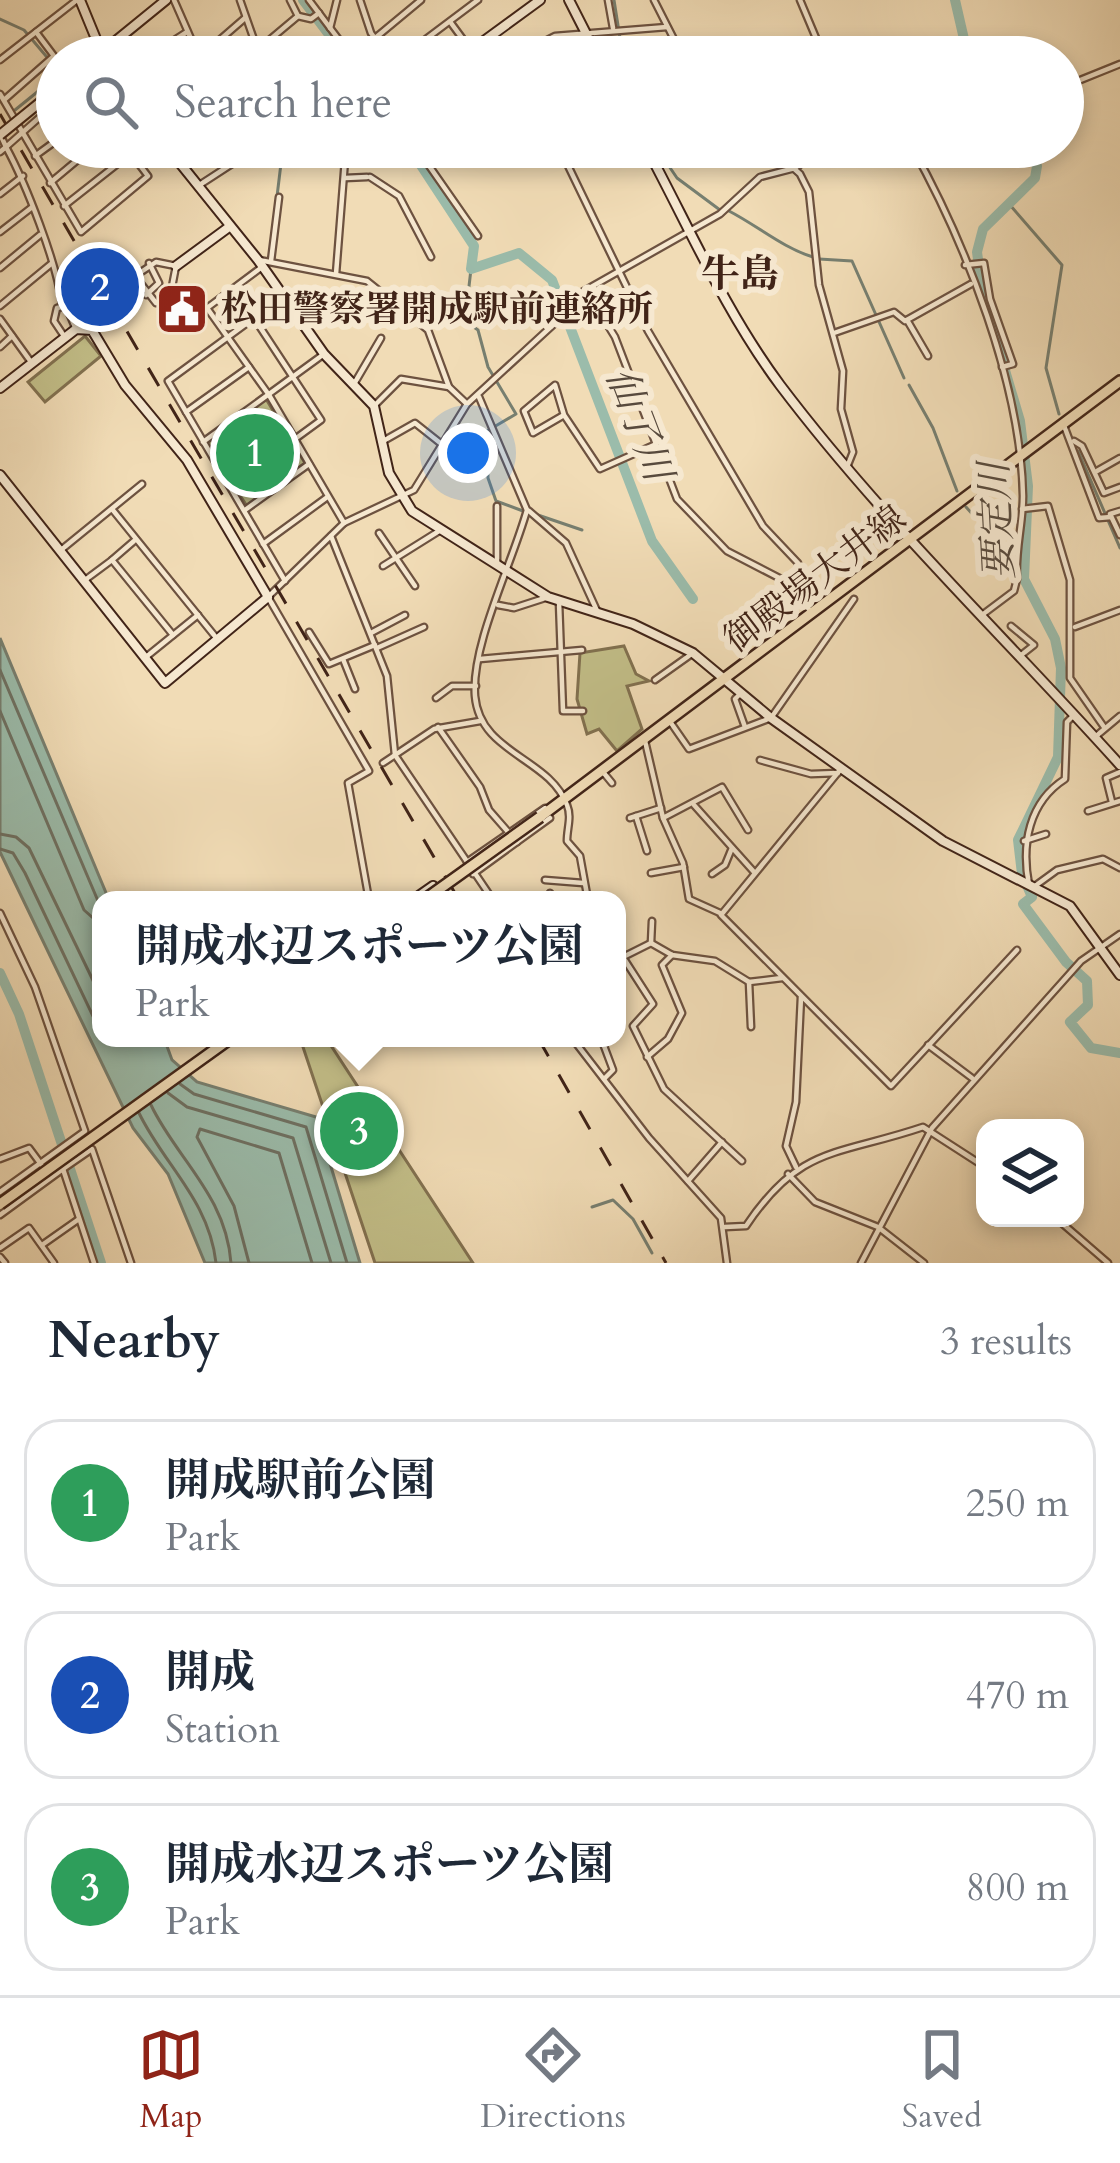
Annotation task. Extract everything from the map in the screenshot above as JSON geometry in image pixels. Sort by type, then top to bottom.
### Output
[{"type":"main road","name":"御殿場大井線","points":[[445,891],[1120,381]]},
{"type":"main road","points":[[0,1204],[218,1047]]},
{"type":"street","points":[[0,60],[79,0],[93,36]]},
{"type":"street","points":[[124,36],[170,0],[190,36]]},
{"type":"street","points":[[240,0],[252,36]]},
{"type":"street","points":[[290,0],[298,16]]},
{"type":"street","points":[[309,0],[336,36]]},
{"type":"street","points":[[330,28],[337,0]]},
{"type":"street","points":[[373,0],[361,4],[373,36]]},
{"type":"street","points":[[378,36],[422,0]]},
{"type":"street","points":[[429,36],[467,3],[478,0]]},
{"type":"street","points":[[494,36],[540,0]]},
{"type":"street","points":[[569,0],[587,36]]},
{"type":"street","points":[[608,0],[613,28]]},
{"type":"street","points":[[654,0],[672,36]]},
{"type":"street","points":[[800,0],[812,36]]},
{"type":"street","points":[[277,36],[298,16],[317,15]]},
{"type":"street","points":[[225,36],[245,19]]},
{"type":"street","points":[[449,21],[458,36]]},
{"type":"street","points":[[555,36],[668,27]]},
{"type":"street","points":[[36,32],[39,36]]},
{"type":"street","points":[[182,36],[188,32]]},
{"type":"street","points":[[1084,79],[1120,64]]},
{"type":"street","points":[[35,157],[2,97],[36,70]]},
{"type":"street","points":[[36,106],[0,135],[3,149],[23,176],[62,304],[76,329]]},
{"type":"street","points":[[3,149],[36,120]]},
{"type":"street","points":[[41,168],[81,232],[148,176],[142,168]]},
{"type":"street","points":[[50,183],[68,168]]},
{"type":"street","points":[[64,206],[107,168]]},
{"type":"street","points":[[184,168],[229,227],[264,262],[281,298],[324,354],[374,406],[401,499],[439,531],[548,597],[671,639],[693,653],[839,771],[944,841],[1070,906],[1120,975]]},
{"type":"street","points":[[198,186],[229,168]]},
{"type":"street","points":[[336,274],[345,168]]},
{"type":"street","points":[[431,168],[478,236]]},
{"type":"street","points":[[569,168],[648,331],[764,526],[798,562],[801,569],[787,582]]},
{"type":"street","points":[[656,168],[748,338],[847,467],[1120,769],[1106,778],[1116,801],[1088,811]]},
{"type":"street","points":[[0,475],[165,682],[172,682],[344,523],[401,499],[425,477],[467,404],[585,289],[728,208],[760,177],[795,168],[808,189],[820,285],[844,380],[841,409],[854,452],[847,467]]},
{"type":"street","points":[[923,168],[1006,366]]},
{"type":"street","points":[[0,194],[23,176]]},
{"type":"street","points":[[345,178],[368,177],[398,196],[431,257]]},
{"type":"street","points":[[279,197],[264,262],[207,308],[268,395],[344,523]]},
{"type":"street","points":[[0,232],[32,208]]},
{"type":"street","points":[[176,266],[149,263],[135,276],[156,303],[168,296],[176,266],[229,227]]},
{"type":"street","points":[[0,268],[40,236]]},
{"type":"street","points":[[264,262],[367,281],[428,330],[449,387],[467,404]]},
{"type":"street","points":[[0,306],[53,263]]},
{"type":"street","points":[[146,295],[159,283],[149,263]]},
{"type":"street","points":[[964,266],[978,264],[1006,366],[1026,509],[1014,591],[982,615]]},
{"type":"street","points":[[907,320],[971,284]]},
{"type":"street","points":[[585,289],[615,337],[677,499],[710,536],[740,560],[787,582],[812,613]]},
{"type":"street","points":[[281,298],[168,381],[285,581]]},
{"type":"street","points":[[62,304],[53,314],[64,336]]},
{"type":"street","points":[[832,334],[898,312],[928,356]]},
{"type":"street","points":[[0,320],[31,362]]},
{"type":"street","points":[[254,320],[321,420],[295,439]]},
{"type":"street","points":[[0,388],[64,336],[76,329],[92,330],[125,385],[179,449],[371,770],[348,783],[367,891]]},
{"type":"street","points":[[0,346],[12,337]]},
{"type":"street","points":[[354,384],[381,338]]},
{"type":"street","points":[[203,442],[324,354]]},
{"type":"street","points":[[186,412],[249,367]]},
{"type":"street","points":[[374,406],[400,379],[449,387]]},
{"type":"street","points":[[564,415],[533,433],[524,411],[555,385],[564,415],[600,469],[654,446]]},
{"type":"street","points":[[479,395],[527,511],[566,542],[598,613]]},
{"type":"street","points":[[382,441],[415,423],[444,446]]},
{"type":"street","points":[[1064,423],[1099,518],[1120,511]]},
{"type":"street","points":[[1073,440],[1082,446],[1104,493],[1120,487]]},
{"type":"street","points":[[1095,471],[1120,458]]},
{"type":"street","points":[[244,511],[309,464]]},
{"type":"street","points":[[61,550],[142,484]]},
{"type":"street","points":[[263,544],[328,497]]},
{"type":"street","points":[[497,506],[497,566]]},
{"type":"street","points":[[1026,509],[1048,506],[1069,571],[1074,628],[1070,678],[1104,727]]},
{"type":"street","points":[[112,509],[218,640]]},
{"type":"street","points":[[527,511],[478,659],[480,721],[522,764],[556,783],[565,800],[567,841],[580,856],[585,891]]},
{"type":"street","points":[[1111,517],[1120,535]]},
{"type":"street","points":[[383,566],[439,531]]},
{"type":"street","points":[[379,533],[416,586]]},
{"type":"street","points":[[331,536],[389,687],[395,754],[487,891]]},
{"type":"street","points":[[85,580],[136,539]]},
{"type":"street","points":[[112,560],[173,635]]},
{"type":"street","points":[[497,605],[514,608],[548,597]]},
{"type":"street","points":[[670,722],[689,749],[771,718],[854,599]]},
{"type":"street","points":[[560,602],[563,711],[583,711]]},
{"type":"street","points":[[1074,628],[1120,610]]},
{"type":"street","points":[[145,657],[198,615]]},
{"type":"street","points":[[370,633],[405,616]]},
{"type":"street","points":[[1011,626],[1034,646],[1020,656]]},
{"type":"street","points":[[309,632],[328,664],[424,627]]},
{"type":"street","points":[[478,659],[582,650]]},
{"type":"street","points":[[655,680],[693,653]]},
{"type":"street","points":[[343,659],[356,689]]},
{"type":"street","points":[[436,698],[452,686],[476,686]]},
{"type":"street","points":[[741,693],[735,699],[746,727]]},
{"type":"street","points":[[1032,886],[1024,841],[1050,789],[1065,779],[1067,722],[1076,716]]},
{"type":"street","points":[[1095,737],[1120,716]]},
{"type":"street","points":[[383,764],[438,727],[480,721]]},
{"type":"street","points":[[438,727],[505,832],[517,842]]},
{"type":"street","points":[[645,741],[663,818],[684,867],[689,899],[719,913],[891,1086],[1017,950]]},
{"type":"street","points":[[760,760],[811,774],[839,771]]},
{"type":"street","points":[[719,913],[839,771]]},
{"type":"street","points":[[603,772],[613,783]]},
{"type":"street","points":[[663,818],[722,787],[748,830]]},
{"type":"street","points":[[693,805],[754,872]]},
{"type":"street","points":[[466,862],[541,807],[547,815],[473,874]]},
{"type":"street","points":[[647,851],[633,817],[661,808]]},
{"type":"street","points":[[1024,841],[1046,834]]},
{"type":"street","points":[[712,874],[725,865],[732,848]]},
{"type":"street","points":[[1032,886],[1057,871],[1090,861],[1112,860],[1120,868]]},
{"type":"street","points":[[651,873],[684,867]]},
{"type":"street","points":[[545,880],[583,883]]},
{"type":"street","points":[[0,913],[35,987],[85,1131],[0,1192]]},
{"type":"street","points":[[651,943],[652,921]]},
{"type":"street","points":[[861,1263],[932,1128],[1074,969],[1120,934]]},
{"type":"street","points":[[651,943],[672,955],[715,961],[749,982],[782,978]]},
{"type":"street","points":[[626,956],[651,943]]},
{"type":"street","points":[[647,1057],[668,1039],[682,1013],[662,965],[672,955]]},
{"type":"street","points":[[626,962],[653,1004],[633,1026],[647,1057],[685,1113],[742,1161]]},
{"type":"street","points":[[749,982],[751,1027]]},
{"type":"street","points":[[796,1167],[786,1146],[796,1102],[801,997]]},
{"type":"street","points":[[928,1046],[973,1079]]},
{"type":"street","points":[[579,1047],[725,1227],[727,1263]]},
{"type":"street","points":[[604,1047],[613,1070],[604,1078]]},
{"type":"street","points":[[725,1227],[746,1226],[772,1188],[796,1167],[932,1128]]},
{"type":"street","points":[[932,1128],[976,1160]]},
{"type":"street","points":[[688,1181],[722,1142]]},
{"type":"street","points":[[0,1159],[24,1148],[51,1178]]},
{"type":"street","points":[[0,1215],[92,1149],[131,1263]]},
{"type":"street","points":[[66,1167],[94,1263]]},
{"type":"street","points":[[788,1174],[815,1202],[878,1227],[924,1263]]},
{"type":"street","points":[[42,1245],[79,1219]]},
{"type":"street","points":[[1066,1227],[1108,1263]]},
{"type":"street","points":[[2,1256],[29,1228],[53,1263]]},
{"type":"shaded area","points":[[85,336],[101,356],[45,402],[28,382]]},
{"type":"shaded area","points":[[266,399],[305,463],[247,506],[205,443]]},
{"type":"shaded area","points":[[624,646],[636,674],[649,681],[627,686],[642,729],[617,751],[599,729],[587,734],[577,699],[580,653]]},
{"type":"shaded area","points":[[303,1047],[332,1047],[473,1263],[375,1263]]},
{"type":"water","points":[[0,638],[105,891],[92,891],[92,1043],[0,852]]},
{"type":"water","points":[[94,1047],[167,1047],[172,1060],[197,1082],[316,1117],[360,1263],[205,1263],[168,1174],[133,1128]]},
{"type":"waterway","name":"仙了川","points":[[303,0],[330,36]]},
{"type":"waterway","points":[[614,0],[620,36]]},
{"type":"waterway","name":"要定川","points":[[955,0],[963,36]]},
{"type":"waterway","points":[[0,19],[24,30],[36,44]]},
{"type":"waterway","points":[[250,22],[255,36]]},
{"type":"waterway","points":[[15,110],[36,93]]},
{"type":"waterway","points":[[270,254],[280,168]]},
{"type":"waterway","name":"仙了川","points":[[423,168],[474,246],[471,269],[519,253],[552,280],[652,541],[693,599]]},
{"type":"waterway","points":[[670,168],[720,210]]},
{"type":"waterway","name":"要定川","points":[[1037,168],[1035,178],[983,229],[977,252],[983,296],[1020,421],[1028,486],[1024,579],[1055,639],[1061,668],[1058,757],[1018,840],[1022,874],[1032,897],[1023,904],[1066,962],[1087,981],[1088,1005],[1070,1022],[1091,1048],[1120,1053]]},
{"type":"waterway","points":[[1010,205],[1062,265],[1046,368],[1059,414]]},
{"type":"waterway","points":[[729,211],[813,257]]},
{"type":"waterway","points":[[819,259],[852,261],[904,378]]},
{"type":"waterway","points":[[471,269],[465,321],[478,330],[488,367],[516,414],[487,431],[488,478],[496,501],[523,511]]},
{"type":"waterway","points":[[909,385],[933,428],[957,491]]},
{"type":"waterway","points":[[1078,451],[1120,548]]},
{"type":"waterway","points":[[966,507],[975,517],[992,511],[1012,544]]},
{"type":"waterway","points":[[532,513],[582,530]]},
{"type":"waterway","name":"要定川","points":[[1020,551],[1025,555]]},
{"type":"waterway","points":[[0,973],[19,1014],[101,1263]]},
{"type":"waterway","points":[[592,1207],[613,1200],[633,1219],[652,1253]]},
{"type":"railway","points":[[0,114],[454,891]]},
{"type":"railway","points":[[543,1047],[666,1263]]},
{"type":"place","name":"開成","points":[[100,287]]},
{"type":"place","name":"松田警察署開成駅前連絡所","points":[[182,309]]},
{"type":"place","name":"開成駅前公園","points":[[255,453]]},
{"type":"place","name":"開成水辺スポーツ公園","points":[[359,1131]]},
{"type":"district","name":"牛島","points":[[740,274]]}]
